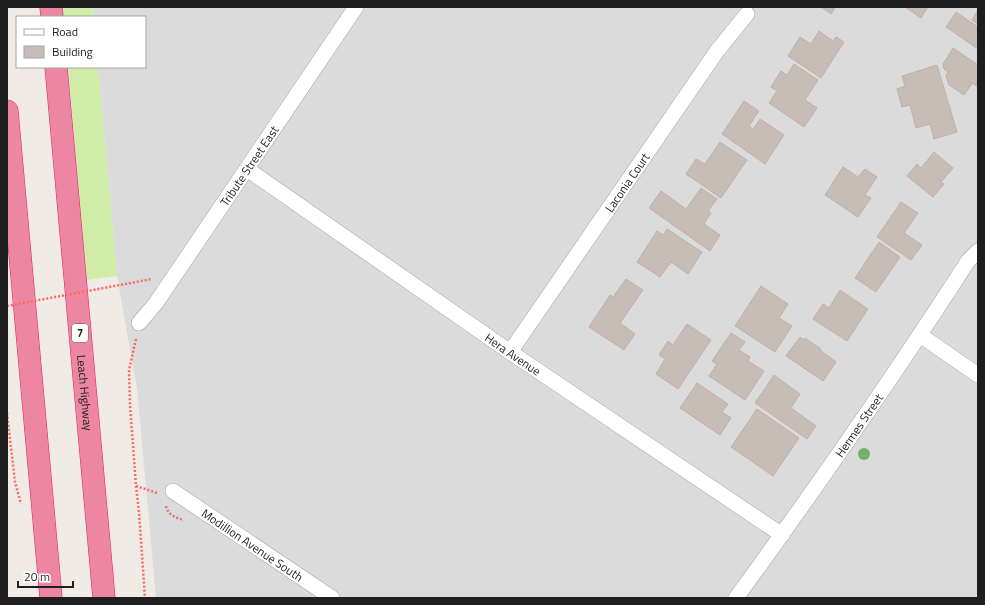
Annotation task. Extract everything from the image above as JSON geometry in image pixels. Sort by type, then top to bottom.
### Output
[{"type":"highway","name":"Leach Highway","points":[[56,68],[104,598]]},
{"type":"highway","points":[[7,111],[51,598]]},
{"type":"street","name":"Tribute Street East","points":[[139,323],[156,303],[356,7]]},
{"type":"street","name":"Laconia Court","points":[[510,352],[718,51],[747,14]]},
{"type":"street","name":"Hera Avenue","points":[[247,169],[510,352],[782,535]]},
{"type":"street","name":"Hermes Street","points":[[736,598],[782,535],[920,335],[968,261],[978,251]]},
{"type":"street","points":[[920,335],[978,375]]},
{"type":"street","name":"Modillion Avenue South","points":[[168,493],[332,598]]},
{"type":"path","points":[[7,306],[152,279]]},
{"type":"path","points":[[139,323],[130,370],[130,405],[145,598]]},
{"type":"path","points":[[7,413],[15,482],[22,507]]},
{"type":"path","points":[[136,486],[168,493]]},
{"type":"shaded area","points":[[92,7],[978,7],[978,598],[156,598],[137,388],[117,276],[98,68],[146,68],[146,16],[93,16]]},
{"type":"green space","points":[[63,7],[92,7],[93,16],[63,16]]},
{"type":"green space","points":[[68,68],[98,68],[117,276],[86,280]]},
{"type":"building","points":[[821,7],[835,7],[831,14]]},
{"type":"building","points":[[905,7],[928,7],[921,18]]},
{"type":"building","points":[[978,10],[978,24],[972,20]]},
{"type":"building","points":[[956,12],[978,27],[978,49],[946,27]]},
{"type":"building","points":[[819,31],[833,41],[836,37],[844,42],[821,78],[788,56],[800,37],[811,44]]},
{"type":"building","points":[[953,48],[978,65],[978,87],[968,81],[972,84],[964,95],[949,85],[946,76],[948,72],[944,69],[943,64]]},
{"type":"building","points":[[794,64],[818,80],[805,100],[817,108],[804,127],[769,103],[777,91],[771,87],[781,71],[787,75]]},
{"type":"building","points":[[937,65],[957,132],[934,139],[930,124],[916,128],[910,105],[902,107],[897,89],[905,86],[902,76]]},
{"type":"building","points":[[744,101],[759,111],[749,126],[753,129],[760,119],[784,135],[765,164],[722,134]]},
{"type":"building","points":[[720,142],[747,160],[721,198],[686,174],[696,159],[705,164]]},
{"type":"building","points":[[934,152],[953,168],[941,182],[944,184],[933,197],[907,176],[917,164],[921,168]]},
{"type":"building","points":[[843,167],[858,177],[865,169],[877,177],[865,195],[871,198],[858,217],[825,195]]},
{"type":"building","points":[[701,188],[717,199],[708,211],[711,213],[704,224],[720,235],[710,251],[649,208],[661,191],[686,209]]},
{"type":"building","points":[[901,202],[918,213],[904,233],[922,245],[911,260],[877,237]]},
{"type":"building","points":[[667,229],[702,252],[688,274],[671,262],[660,277],[637,262],[657,231],[663,235]]},
{"type":"building","points":[[879,242],[900,257],[876,292],[855,278]]},
{"type":"building","points":[[626,279],[643,290],[620,323],[635,334],[624,350],[589,327],[610,295],[613,297]]},
{"type":"building","points":[[761,286],[788,304],[779,318],[792,326],[775,352],[735,326]]},
{"type":"building","points":[[840,290],[868,309],[847,341],[813,319],[823,304],[829,308]]},
{"type":"building","points":[[687,324],[711,340],[678,389],[656,374],[665,359],[659,355],[668,341],[673,345]]},
{"type":"building","points":[[731,333],[745,342],[739,350],[750,357],[748,361],[764,371],[745,400],[709,376],[717,364],[712,361]]},
{"type":"building","points":[[800,337],[804,340],[805,338],[821,349],[820,350],[836,362],[823,381],[786,356]]},
{"type":"building","points":[[774,375],[800,394],[791,408],[816,426],[807,439],[755,403]]},
{"type":"building","points":[[697,383],[728,404],[722,412],[731,418],[720,435],[680,408]]},
{"type":"building","points":[[757,409],[799,438],[773,476],[731,447]]}]
